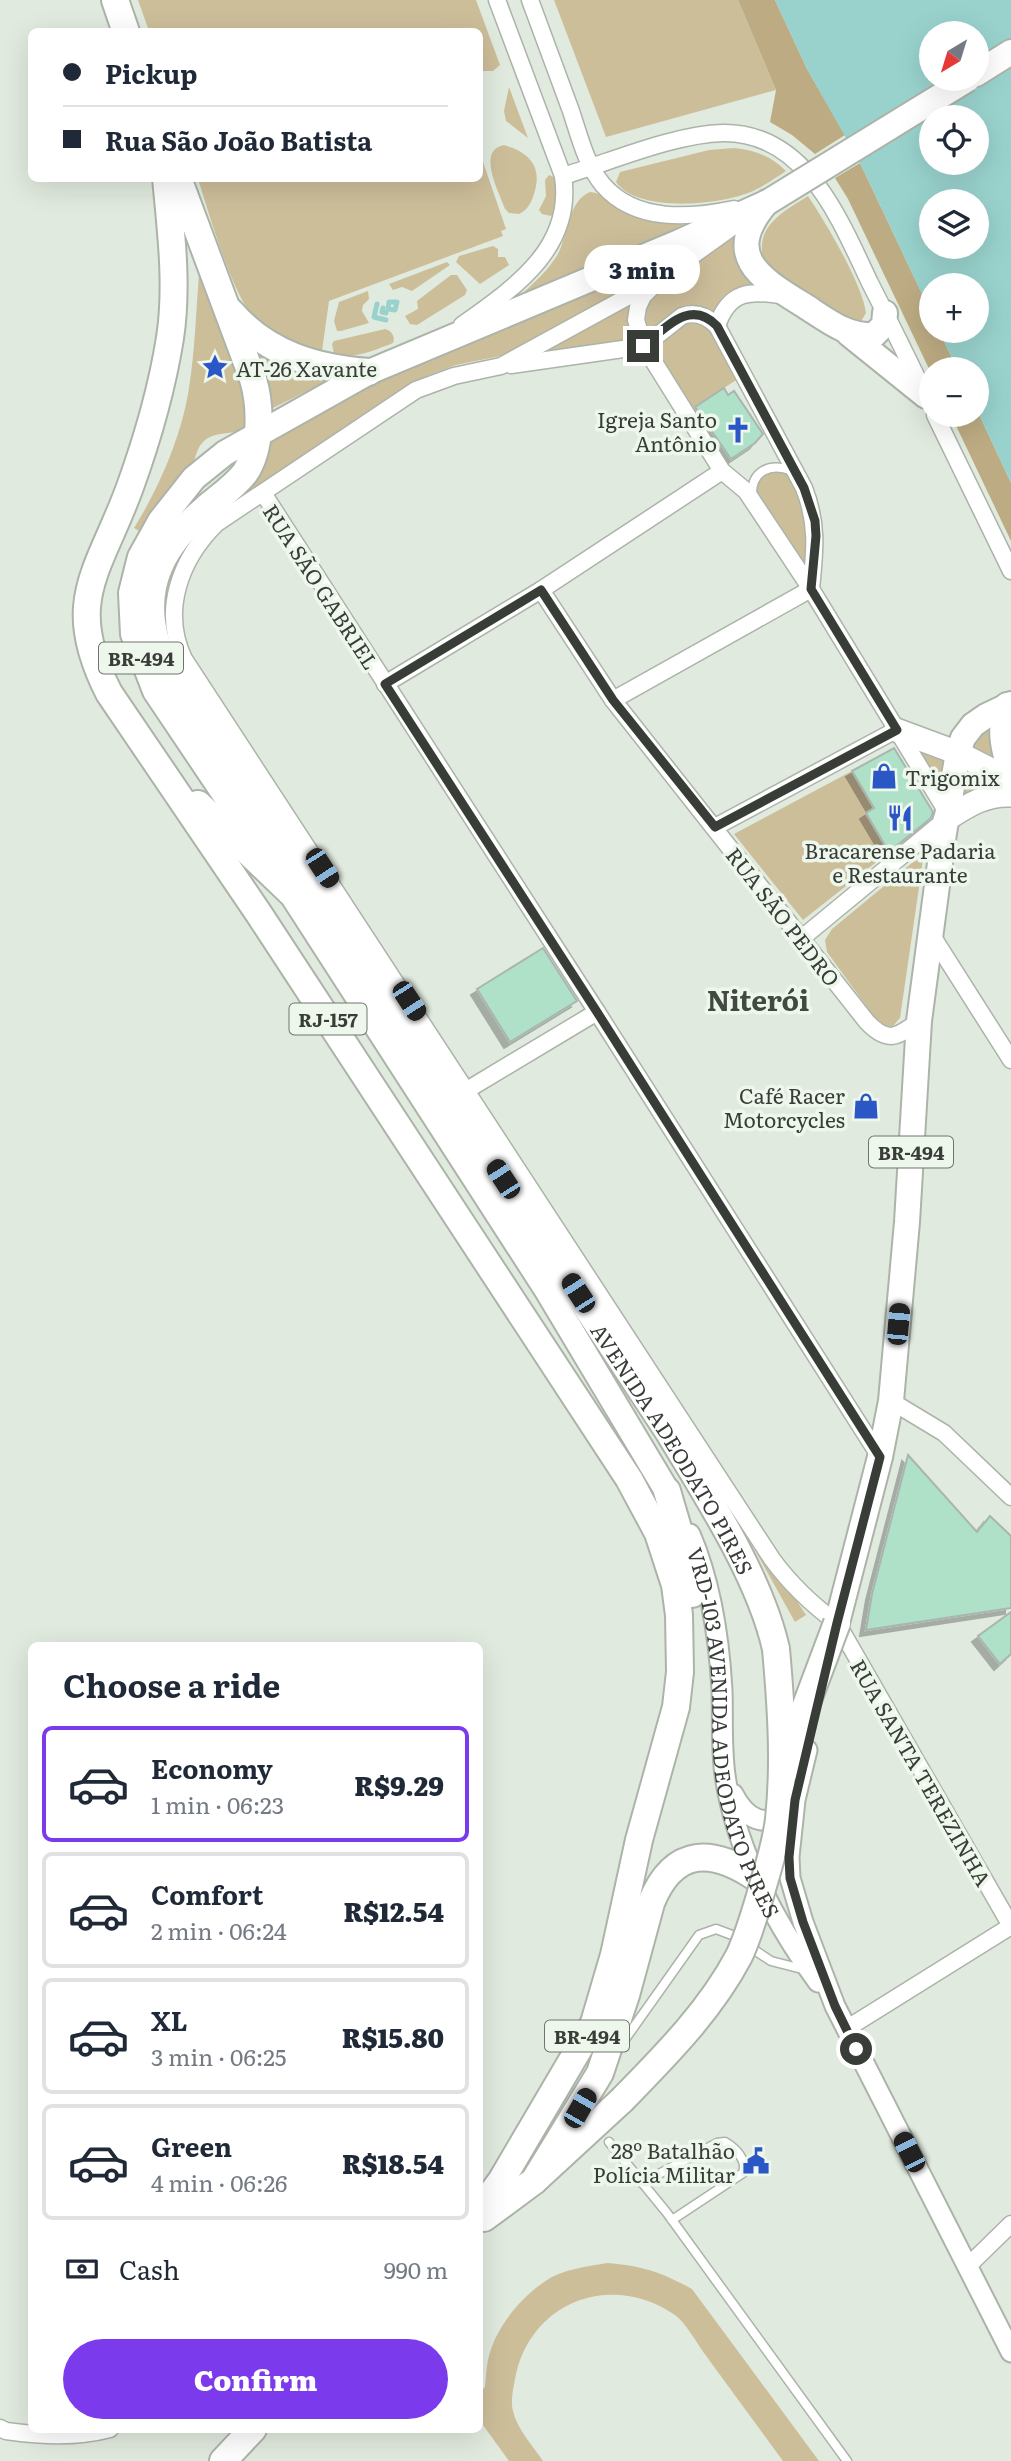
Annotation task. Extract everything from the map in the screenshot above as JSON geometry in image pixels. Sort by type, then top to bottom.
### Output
[{"type":"highway","points":[[115,0],[125,28]]},
{"type":"highway","name":"RJ-157","points":[[166,182],[173,287],[170,338],[152,418],[140,457],[94,569],[86,603],[89,639],[100,676],[109,693],[164,771],[559,1370],[658,1533],[675,1586],[679,1615],[680,1672],[668,1741],[639,1840]]},
{"type":"highway","name":"AVENIDA ADEODATO PIRES","points":[[179,182],[258,395],[259,409],[257,434],[246,471],[174,539],[164,555],[152,590],[156,640],[191,708],[668,1431],[712,1505],[769,1619],[776,1649],[787,1810]]},
{"type":"highway","points":[[223,303],[257,337],[286,354],[334,370],[369,372]]},
{"type":"highway","points":[[164,771],[290,892]]},
{"type":"highway","points":[[667,1490],[687,1559],[692,1596],[690,1630],[680,1672]]},
{"type":"highway","points":[[483,2219],[534,2181],[622,2100],[684,2034],[739,1955],[752,1923],[787,1810],[805,1708],[837,1623]]},
{"type":"highway","name":"BR-494","points":[[483,2205],[520,2150],[594,2023],[614,1955],[639,1840]]},
{"type":"highway","points":[[534,2181],[600,2073],[616,2030],[651,1903],[659,1884],[671,1870],[704,1856],[740,1866],[758,1879]]},
{"type":"highway","points":[[223,2461],[249,2433]]},
{"type":"main road","points":[[989,66],[1011,52]]},
{"type":"main road","points":[[919,395],[849,334],[763,278],[756,271],[746,243],[751,222],[768,202],[948,91]]},
{"type":"main road","name":"BR-494","points":[[257,434],[369,372],[768,202]]},
{"type":"main road","points":[[849,334],[874,334],[884,325],[885,313]]},
{"type":"main road","name":"VRD-103 AVENIDA ADEODATO PIRES","points":[[257,434],[208,465],[169,508],[140,557],[132,584],[130,614],[136,644],[155,691],[290,892],[548,1292],[667,1490]]},
{"type":"main road","points":[[1009,705],[1002,721],[1002,740],[1011,772]]},
{"type":"main road","name":"BR-494","points":[[837,1623],[880,1457],[891,1401],[907,1222],[919,1021],[946,816],[962,738],[973,725],[1009,705]]},
{"type":"main road","points":[[897,730],[958,753],[1011,780]]},
{"type":"main road","points":[[946,816],[981,799],[1011,795]]},
{"type":"street","points":[[439,341],[510,291],[533,270],[554,237],[564,202],[563,176],[497,0]]},
{"type":"street","points":[[530,0],[593,167],[603,185],[619,198],[661,214],[702,215],[768,202]]},
{"type":"street","points":[[563,176],[702,135],[736,133],[767,141],[792,158],[823,192],[839,218],[919,382]]},
{"type":"street","points":[[501,366],[660,279],[768,202]]},
{"type":"street","points":[[660,279],[643,296],[638,307],[638,330],[643,346],[722,471],[752,499],[811,589],[946,816],[802,938]]},
{"type":"street","points":[[717,326],[725,306],[738,296],[763,293],[790,297]]},
{"type":"street","points":[[262,493],[416,390],[442,379],[501,366],[643,346],[689,314],[704,316],[717,326],[804,488],[815,521],[811,589]]},
{"type":"street","points":[[941,427],[1011,570]]},
{"type":"street","points":[[385,684],[541,590],[722,471]]},
{"type":"street","name":"RUA SANTA TEREZINHA","points":[[262,493],[217,523],[206,534],[180,578],[173,602],[174,631],[184,659],[772,1559],[791,1584],[813,1606],[837,1623],[1011,1926]]},
{"type":"street","name":"RUA SÃO GABRIEL","points":[[262,493],[880,1457]]},
{"type":"street","points":[[613,700],[811,589]]},
{"type":"street","name":"RUA SÃO PEDRO","points":[[541,590],[613,700],[867,1022],[880,1034],[888,1037],[897,1036],[919,1021]]},
{"type":"street","points":[[715,827],[897,730]]},
{"type":"street","points":[[931,933],[1011,1060]]},
{"type":"street","points":[[467,1090],[597,1012]]},
{"type":"street","points":[[891,1401],[944,1433],[1011,1497]]},
{"type":"street","name":"VRD-103 AVENIDA ADEODATO PIRES","points":[[667,1490],[697,1551],[711,1596],[720,1670],[725,1777],[743,1843],[758,1879],[809,1970],[835,2006]]},
{"type":"street","points":[[725,1777],[735,1798],[747,1813],[758,1820],[768,1821],[787,1810]]},
{"type":"street","points":[[787,1810],[790,1878],[803,1922],[835,2006],[1011,2352]]},
{"type":"street","points":[[846,2029],[1011,1926]]},
{"type":"street","points":[[967,2267],[1011,2224]]},
{"type":"street","points":[[2,2432],[72,2437],[91,2433]]},
{"type":"lane","points":[[752,499],[753,482],[762,471],[778,467],[796,473]]},
{"type":"lane","points":[[600,2073],[699,1935],[716,1929],[732,1935],[771,1961],[794,1969],[809,1970]]},
{"type":"lane","points":[[609,2142],[672,2220],[847,2461]]},
{"type":"lane","points":[[642,2183],[717,2143],[730,2145],[744,2161],[743,2173],[672,2220]]},
{"type":"shaded area","points":[[138,0],[476,0],[500,65],[493,71],[483,71],[483,28],[148,28]]},
{"type":"shaded area","points":[[554,0],[738,0],[776,90],[606,137]]},
{"type":"shaded area","points":[[738,0],[775,0],[807,69],[845,135],[815,154],[792,135],[770,122],[776,90]]},
{"type":"shaded area","points":[[509,87],[528,138],[506,121],[504,111]]},
{"type":"shaded area","points":[[504,145],[529,158],[536,171],[533,197],[528,207],[519,214],[509,213],[505,209],[490,163],[496,148]]},
{"type":"shaded area","points":[[734,148],[762,155],[786,171],[748,193],[698,203],[679,204],[642,198],[627,192],[616,182],[620,172],[709,150]]},
{"type":"shaded area","points":[[483,162],[506,229],[501,231],[503,236],[329,301],[322,351],[286,339],[255,318],[238,292],[199,182],[483,182]]},
{"type":"shaded area","points":[[860,163],[919,288],[919,343],[945,343],[951,357],[923,357],[848,199],[835,178]]},
{"type":"shaded area","points":[[549,175],[556,178],[558,188],[555,213],[551,216],[542,214],[539,210],[546,196],[545,180]]},
{"type":"shaded area","points":[[590,192],[600,194],[632,212],[685,225],[516,299],[554,261],[573,210],[583,196]]},
{"type":"shaded area","points":[[808,196],[858,286],[866,313],[860,323],[846,321],[765,265],[762,241],[766,231],[779,216]]},
{"type":"shaded area","points":[[739,231],[756,287],[728,292],[719,301],[713,316],[699,306],[688,305],[648,332],[647,311],[657,291]]},
{"type":"shaded area","points":[[493,246],[498,249],[498,257],[505,257],[509,265],[480,284],[456,262],[459,256]]},
{"type":"shaded area","points":[[447,262],[450,265],[412,291],[402,287],[393,290],[389,284]]},
{"type":"shaded area","points":[[627,271],[634,284],[510,354],[456,365],[412,385],[186,550],[168,589],[166,620],[168,632],[806,1615],[795,1622],[736,1516],[165,645],[157,588],[268,431],[387,368]]},
{"type":"shaded area","points":[[199,274],[242,385],[247,426],[203,442],[193,464],[141,532],[134,528],[168,461],[186,406],[193,360]]},
{"type":"shaded area","points":[[451,275],[457,275],[467,290],[465,295],[417,325],[410,324],[405,316],[418,309],[417,301]]},
{"type":"shaded area","points":[[368,291],[369,299],[363,305],[362,311],[369,323],[337,331],[334,321],[339,302]]},
{"type":"shaded area","points":[[636,295],[629,322],[635,342],[526,357]]},
{"type":"shaded area","points":[[683,319],[709,322],[741,377],[688,411],[651,345]]},
{"type":"shaded area","points":[[385,329],[392,334],[393,343],[356,355],[334,354],[334,341]]},
{"type":"shaded area","points":[[249,339],[339,375],[271,409]]},
{"type":"shaded area","points":[[957,427],[985,427],[1011,483],[1011,541]]},
{"type":"shaded area","points":[[768,471],[787,472],[806,503],[808,576],[757,499],[758,484]]},
{"type":"shaded area","points":[[995,715],[998,760],[964,751]]},
{"type":"shaded area","points":[[910,742],[949,758],[942,794]]},
{"type":"shaded area","points":[[963,763],[1011,786],[955,804]]},
{"type":"shaded area","points":[[852,771],[874,808],[866,813],[889,852],[803,920],[734,834]]},
{"type":"shaded area","points":[[924,853],[900,1018],[893,1026],[888,1027],[878,1022],[827,952],[825,940],[832,929]]},
{"type":"shaded area","points":[[607,2263],[631,2266],[671,2278],[692,2289],[819,2461],[783,2461],[679,2318],[651,2302],[626,2296],[602,2295],[557,2311],[539,2328],[525,2348],[516,2374],[512,2407],[522,2431],[543,2461],[509,2461],[483,2425],[483,2389],[491,2349],[509,2316],[526,2297],[551,2278],[583,2267]]},
{"type":"water","points":[[775,0],[1011,0],[1011,483],[985,427],[989,427],[989,357],[951,357],[945,343],[989,343],[989,273],[919,273],[919,288],[860,163],[807,69]]},
{"type":"building","points":[[724,388],[728,395],[734,391],[763,434],[755,443],[731,459],[695,407]]},
{"type":"building","points":[[894,748],[933,812],[931,818],[889,852],[866,813],[874,808],[852,771]]},
{"type":"building","points":[[543,948],[577,1001],[510,1042],[477,989]]},
{"type":"building","points":[[908,1455],[977,1532],[990,1516],[1011,1536],[1011,1608],[866,1630],[872,1594]]},
{"type":"building","points":[[1011,1612],[1011,1654],[1000,1664],[978,1636]]},
{"type":"waterway","points":[[389,302],[397,302],[395,310],[388,309],[389,302]]},
{"type":"waterway","points":[[377,304],[374,317],[386,320]]},
{"type":"waterway","points":[[383,308],[382,312],[386,313]]},
{"type":"place","name":"AT-26 Xavante","points":[[215,367]]},
{"type":"place","name":"Igreja Santo Antônio","points":[[738,430]]},
{"type":"place","name":"Trigomix","points":[[884,776]]},
{"type":"place","name":"Bracarense Padaria e Restaurante","points":[[900,818]]},
{"type":"place","name":"Café Racer Motorcycles","points":[[866,1106]]},
{"type":"place","name":"28º Batalhão Polícia Militar","points":[[756,2161]]},
{"type":"district","name":"Niterói","points":[[758,999]]},
{"type":"route","points":[[643,346],[682,316],[689,314],[704,316],[717,326],[811,504],[816,536],[811,589],[897,730],[715,827],[613,700],[541,590],[385,684],[880,1457],[795,1800],[789,1857],[794,1897],[835,2006],[856,2049]]}]
